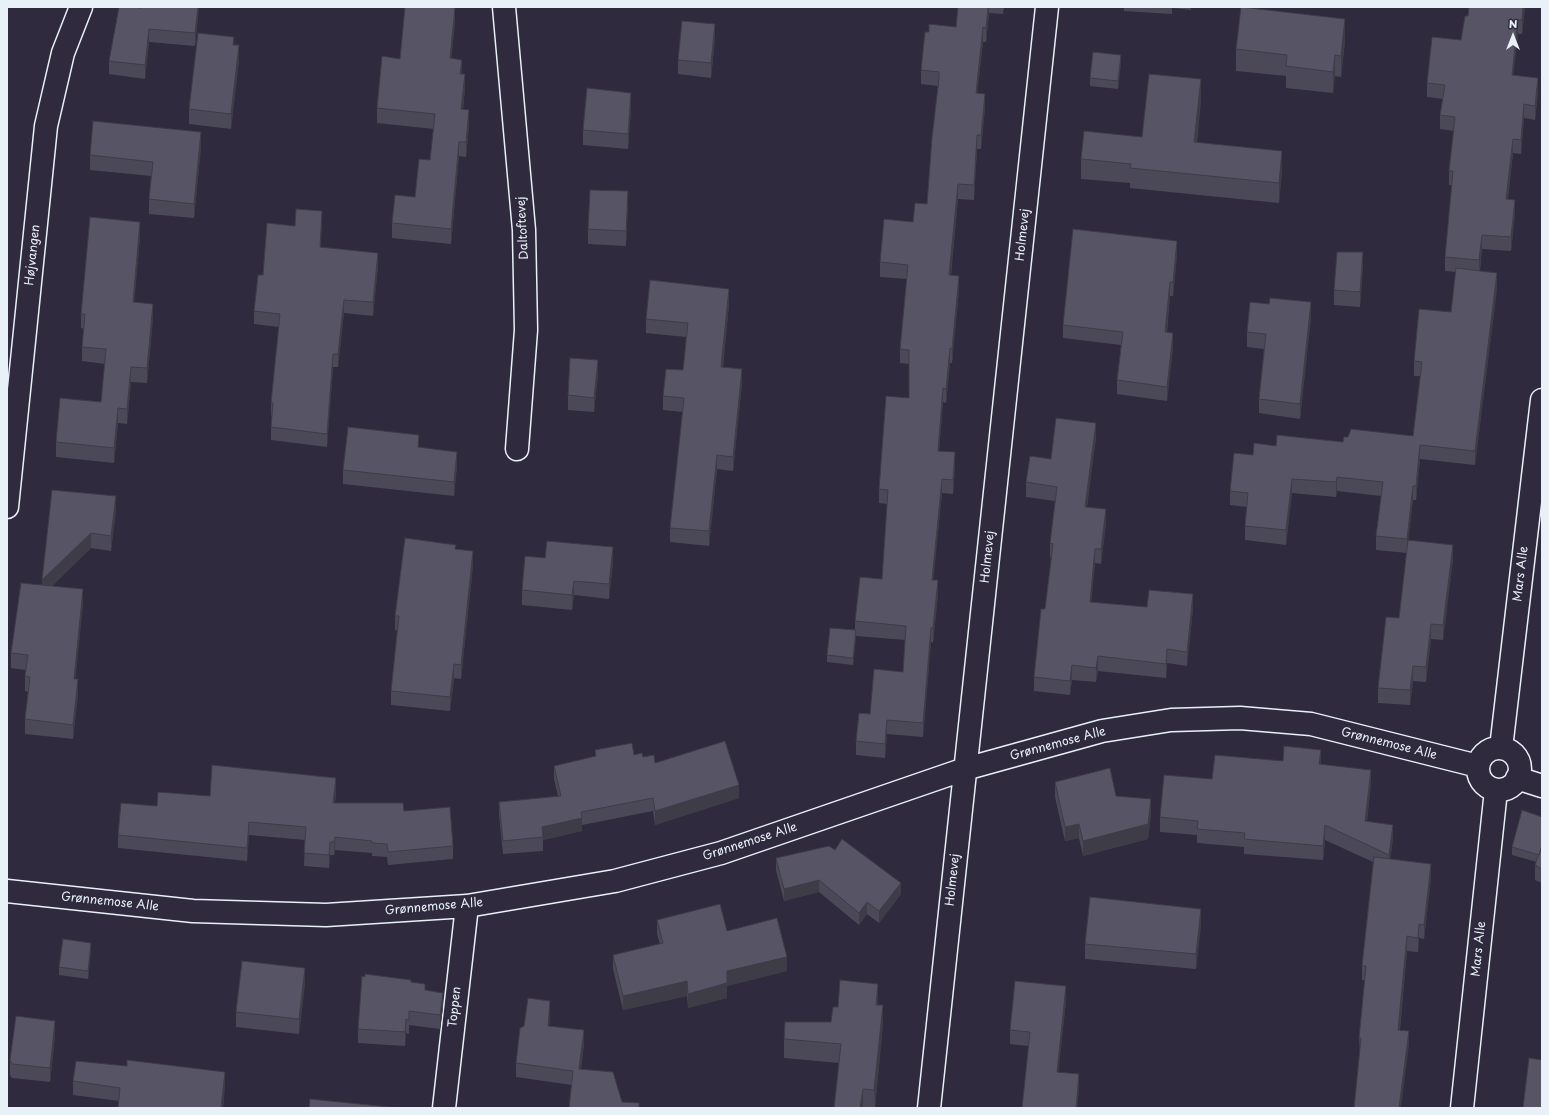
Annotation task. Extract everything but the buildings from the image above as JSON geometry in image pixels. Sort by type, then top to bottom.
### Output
[{"type":"street","name":"Højvangen","points":[[7,507],[46,126],[63,53],[81,7]]},
{"type":"street","name":"Daltoftevej","points":[[504,7],[524,230],[526,330],[517,450]]},
{"type":"street","name":"Holmevej","points":[[929,1108],[1047,7]]},
{"type":"street","name":"Mars Alle","points":[[1500,748],[1542,400]]},
{"type":"street","name":"Grønnemose Alle","points":[[7,891],[194,911],[326,915],[467,906],[615,881],[721,853],[965,769],[1102,731],[1171,720],[1240,718],[1311,724],[1478,766]]},
{"type":"street","points":[[1500,748],[1513,754],[1517,759],[1519,771],[1517,778],[1509,787],[1496,790],[1484,784],[1480,778],[1478,766],[1480,760],[1488,751],[1500,748]]},
{"type":"street","points":[[1517,778],[1542,786]]},
{"type":"street","name":"Mars Alle","points":[[1462,1108],[1496,790]]},
{"type":"street","name":"Toppen","points":[[444,1108],[467,906]]}]
